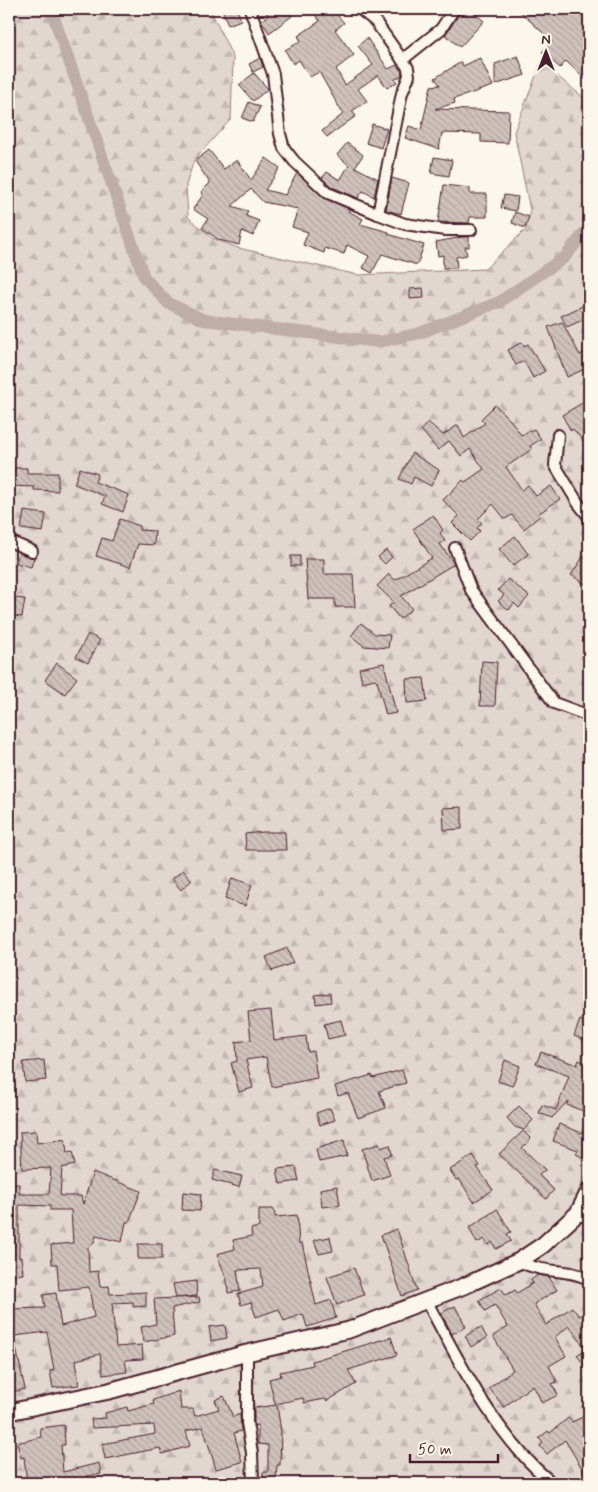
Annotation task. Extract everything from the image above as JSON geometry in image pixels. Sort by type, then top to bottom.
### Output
[{"type":"street","points":[[250,9],[273,74],[280,134],[284,148],[294,162],[328,192],[378,214],[413,225],[445,230],[471,230]]},
{"type":"street","points":[[360,9],[375,21],[408,68],[409,76],[402,94],[378,214]]},
{"type":"street","points":[[402,60],[441,29],[454,9]]},
{"type":"street","points":[[558,435],[555,465],[578,504],[589,517]]},
{"type":"street","points":[[9,542],[32,551]]},
{"type":"street","points":[[455,548],[472,590],[554,703],[589,716]]},
{"type":"street","points":[[9,1412],[109,1391],[247,1353],[348,1330],[520,1261],[584,1216],[589,1191]]},
{"type":"street","points":[[520,1261],[533,1268],[568,1271],[589,1279]]},
{"type":"street","points":[[426,1300],[463,1369],[503,1430],[535,1468],[552,1483]]},
{"type":"street","points":[[247,1353],[247,1422],[252,1454],[253,1483]]},
{"type":"green space","points":[[9,9],[210,9],[233,58],[231,119],[194,160],[186,185],[188,217],[212,238],[238,248],[358,275],[485,269],[526,229],[530,210],[514,132],[541,63],[589,102],[589,1483],[9,1483]]},
{"type":"building","points":[[222,9],[237,9],[241,20],[228,25]]},
{"type":"building","points":[[264,9],[287,9],[292,16],[269,33],[261,20],[268,16]]},
{"type":"building","points":[[310,9],[332,9],[344,23],[335,30],[354,55],[336,69],[345,85],[373,65],[358,46],[367,38],[388,69],[397,65],[402,72],[401,76],[395,79],[397,82],[387,88],[378,75],[358,89],[367,101],[352,111],[356,116],[327,137],[322,131],[343,114],[319,72],[310,77],[299,60],[293,64],[285,50],[301,41],[298,36],[320,21]]},
{"type":"building","points":[[463,9],[469,9],[484,21],[460,47],[445,35]]},
{"type":"building","points":[[517,9],[580,9],[589,17],[589,83],[566,61],[560,68],[542,52],[552,41]]},
{"type":"building","points":[[518,56],[525,75],[495,85],[495,64]]},
{"type":"building","points":[[260,58],[263,67],[253,72],[249,64]]},
{"type":"building","points":[[480,58],[493,86],[454,99],[455,103],[435,109],[509,111],[508,143],[481,142],[481,134],[442,133],[439,149],[405,138],[409,126],[421,130],[431,86],[440,85],[435,78],[461,62],[463,66]]},
{"type":"building","points":[[254,73],[268,89],[253,101],[239,85]]},
{"type":"building","points":[[249,102],[260,107],[253,122],[242,118]]},
{"type":"building","points":[[372,124],[387,129],[381,148],[366,143]]},
{"type":"building","points":[[347,143],[363,155],[355,167],[378,179],[374,197],[363,191],[358,198],[332,187],[322,178],[327,172],[340,180],[349,165],[337,155]]},
{"type":"building","points":[[209,150],[224,169],[237,160],[251,180],[266,158],[280,168],[265,190],[285,195],[297,173],[324,198],[350,209],[348,211],[363,219],[360,224],[424,245],[417,265],[382,254],[372,273],[363,268],[369,256],[347,245],[344,254],[325,248],[324,253],[303,245],[308,232],[292,227],[298,209],[263,202],[251,189],[232,206],[248,211],[246,216],[259,221],[253,236],[242,231],[239,245],[219,240],[202,228],[208,219],[193,209],[203,195],[201,192],[210,183],[195,161]]},
{"type":"building","points":[[434,157],[452,160],[449,176],[431,173]]},
{"type":"building","points":[[392,178],[409,183],[401,214],[386,210]]},
{"type":"building","points":[[444,185],[470,188],[470,194],[487,194],[487,217],[470,217],[469,223],[438,222]]},
{"type":"building","points":[[504,195],[518,197],[516,211],[501,208]]},
{"type":"building","points":[[515,212],[529,217],[525,228],[512,223]]},
{"type":"building","points":[[469,237],[469,247],[465,247],[467,255],[456,257],[457,268],[443,268],[443,255],[438,256],[436,242]]},
{"type":"building","points":[[423,288],[424,298],[410,299],[410,289]]},
{"type":"building","points":[[589,303],[589,317],[567,327],[561,316]]},
{"type":"building","points":[[562,322],[580,355],[589,349],[589,367],[567,377],[548,327]]},
{"type":"building","points":[[522,342],[524,346],[528,344],[545,371],[533,378],[524,361],[516,365],[508,350]]},
{"type":"building","points":[[589,399],[589,412],[583,416],[589,430],[586,444],[573,429],[571,431],[562,415]]},
{"type":"building","points":[[495,405],[512,422],[521,435],[534,429],[541,439],[530,446],[532,449],[506,467],[522,490],[528,485],[536,496],[551,486],[560,499],[538,514],[540,516],[524,529],[512,515],[505,519],[493,504],[478,519],[482,523],[477,528],[480,531],[470,541],[452,523],[459,516],[443,500],[463,480],[465,482],[484,469],[470,449],[461,456],[449,441],[438,450],[421,430],[428,422],[443,435],[458,425],[464,438],[485,423],[481,419]]},
{"type":"building","points":[[412,453],[439,470],[431,486],[414,477],[411,484],[399,479]]},
{"type":"building","points":[[9,468],[27,468],[27,473],[58,473],[58,491],[34,490],[34,487],[9,486]]},
{"type":"building","points":[[80,468],[98,474],[95,482],[129,495],[123,512],[102,504],[105,496],[74,484]]},
{"type":"building","points":[[24,511],[46,514],[43,532],[21,529]]},
{"type":"building","points":[[433,515],[443,530],[440,533],[445,541],[440,544],[454,564],[401,596],[412,609],[400,619],[389,606],[394,602],[377,586],[389,574],[395,580],[432,558],[413,529]]},
{"type":"building","points":[[120,519],[140,526],[139,530],[155,531],[154,545],[138,544],[130,567],[96,556],[102,538],[112,541]]},
{"type":"building","points":[[515,536],[528,554],[513,566],[499,549]]},
{"type":"building","points":[[386,550],[392,557],[385,564],[378,557]]},
{"type":"building","points":[[19,553],[34,558],[31,567],[16,563]]},
{"type":"building","points":[[291,556],[300,556],[300,566],[291,566]]},
{"type":"building","points":[[583,557],[589,561],[589,586],[571,575]]},
{"type":"building","points":[[305,559],[324,559],[324,574],[353,574],[355,607],[335,607],[335,599],[308,599]]},
{"type":"building","points":[[508,579],[529,596],[519,608],[514,603],[509,610],[498,601],[504,595],[498,590]]},
{"type":"building","points":[[15,598],[25,599],[22,617],[12,616]]},
{"type":"building","points":[[361,623],[375,634],[390,635],[388,648],[364,646],[351,636]]},
{"type":"building","points":[[88,634],[100,640],[88,663],[76,657]]},
{"type":"building","points":[[482,661],[497,662],[495,706],[480,706]]},
{"type":"building","points":[[57,663],[77,678],[65,694],[45,680]]},
{"type":"building","points":[[384,663],[396,713],[386,715],[377,681],[375,679],[362,682],[359,668]]},
{"type":"building","points":[[424,678],[427,701],[407,703],[406,679]]},
{"type":"building","points":[[462,807],[462,829],[444,830],[443,808]]},
{"type":"building","points":[[285,832],[286,850],[246,850],[245,834]]},
{"type":"building","points":[[183,870],[192,880],[181,890],[172,879]]},
{"type":"building","points":[[232,878],[252,885],[245,906],[225,899]]},
{"type":"building","points":[[287,948],[293,963],[272,971],[266,957]]},
{"type":"building","points":[[330,993],[331,1002],[316,1004],[315,995]]},
{"type":"building","points":[[271,1010],[274,1040],[306,1036],[308,1052],[313,1051],[317,1078],[272,1087],[266,1057],[246,1060],[253,1088],[239,1092],[231,1063],[237,1061],[236,1042],[251,1040],[248,1012]]},
{"type":"building","points":[[341,1020],[345,1035],[328,1039],[324,1024]]},
{"type":"building","points":[[580,1020],[589,1024],[589,1042],[574,1036]]},
{"type":"building","points":[[541,1052],[577,1065],[579,1060],[589,1064],[589,1113],[567,1105],[568,1101],[552,1118],[539,1113],[542,1105],[556,1110],[569,1076],[536,1064]]},
{"type":"building","points":[[44,1060],[46,1080],[25,1082],[23,1062]]},
{"type":"building","points":[[505,1060],[520,1066],[512,1086],[498,1081]]},
{"type":"building","points":[[402,1070],[406,1083],[379,1091],[386,1108],[358,1118],[348,1093],[338,1096],[335,1086],[372,1075],[373,1078]]},
{"type":"building","points":[[519,1106],[533,1120],[524,1130],[515,1127],[507,1118]]},
{"type":"building","points":[[330,1108],[335,1120],[320,1125],[316,1113]]},
{"type":"building","points":[[588,1115],[589,1160],[576,1154],[578,1150],[553,1141],[559,1124],[582,1133]]},
{"type":"building","points":[[36,1131],[37,1143],[65,1139],[67,1153],[72,1152],[75,1165],[62,1168],[60,1196],[81,1196],[83,1204],[93,1172],[141,1191],[129,1222],[126,1222],[122,1242],[96,1236],[94,1242],[88,1247],[89,1272],[98,1271],[100,1287],[109,1286],[110,1294],[146,1292],[146,1306],[133,1307],[133,1302],[112,1303],[116,1347],[142,1345],[143,1359],[125,1360],[127,1372],[103,1375],[100,1354],[76,1360],[79,1385],[53,1388],[50,1371],[54,1370],[47,1332],[14,1336],[9,1309],[45,1308],[43,1295],[56,1293],[61,1326],[94,1317],[89,1287],[59,1290],[57,1264],[52,1264],[51,1245],[73,1243],[71,1210],[50,1210],[50,1206],[19,1205],[19,1258],[21,1257],[23,1274],[9,1276],[9,1184],[19,1184],[19,1194],[49,1194],[51,1168],[22,1169],[20,1132]]},
{"type":"building","points":[[523,1131],[531,1139],[522,1148],[545,1170],[539,1175],[554,1190],[546,1199],[499,1154]]},
{"type":"building","points":[[344,1140],[347,1156],[319,1162],[316,1149]]},
{"type":"building","points":[[379,1144],[380,1148],[390,1145],[392,1155],[384,1157],[390,1175],[372,1181],[362,1149]]},
{"type":"building","points":[[473,1155],[480,1166],[477,1167],[493,1190],[474,1202],[459,1179],[456,1180],[450,1170]]},
{"type":"building","points":[[296,1167],[299,1181],[280,1184],[277,1169]]},
{"type":"building","points":[[215,1170],[242,1176],[239,1187],[212,1180]]},
{"type":"building","points":[[337,1186],[340,1205],[322,1207],[320,1189]]},
{"type":"building","points":[[183,1192],[201,1194],[200,1211],[182,1210]]},
{"type":"building","points":[[259,1209],[274,1209],[275,1217],[297,1215],[299,1244],[302,1243],[316,1305],[331,1300],[336,1318],[307,1327],[303,1314],[284,1321],[279,1309],[256,1317],[251,1302],[241,1305],[238,1294],[263,1287],[261,1269],[237,1270],[240,1291],[228,1293],[227,1281],[217,1254],[235,1249],[233,1240],[252,1236],[251,1229],[259,1227]]},
{"type":"building","points":[[497,1209],[511,1232],[507,1234],[511,1241],[496,1249],[492,1242],[488,1245],[484,1239],[477,1243],[469,1228]]},
{"type":"building","points":[[397,1229],[417,1290],[402,1296],[381,1235]]},
{"type":"building","points":[[330,1237],[333,1251],[319,1254],[314,1240]]},
{"type":"building","points":[[138,1244],[162,1244],[162,1259],[138,1259]]},
{"type":"building","points":[[354,1268],[364,1295],[337,1305],[327,1277]]},
{"type":"building","points":[[538,1275],[549,1277],[557,1290],[534,1304],[546,1325],[572,1307],[579,1316],[589,1311],[589,1372],[577,1355],[586,1349],[569,1326],[555,1337],[566,1356],[549,1366],[557,1382],[552,1384],[558,1395],[542,1403],[533,1385],[504,1407],[489,1388],[513,1370],[493,1336],[508,1327],[495,1305],[485,1311],[479,1300],[501,1288],[506,1295],[515,1290],[517,1293],[533,1283],[531,1280]]},
{"type":"building","points":[[196,1281],[197,1296],[176,1298],[173,1284]]},
{"type":"building","points":[[199,1297],[200,1302],[172,1308],[174,1336],[144,1342],[141,1327],[156,1324],[154,1299]]},
{"type":"building","points":[[455,1306],[466,1327],[452,1334],[441,1313]]},
{"type":"building","points":[[225,1325],[227,1338],[211,1341],[209,1327]]},
{"type":"building","points":[[481,1327],[487,1338],[471,1347],[465,1336]]},
{"type":"building","points":[[13,1334],[25,1389],[9,1393],[9,1335]]},
{"type":"building","points":[[391,1337],[397,1355],[348,1370],[356,1384],[327,1401],[325,1399],[304,1403],[303,1398],[275,1404],[269,1379],[281,1376],[280,1372],[313,1365],[312,1361]]},
{"type":"building","points":[[179,1391],[181,1409],[193,1409],[195,1416],[219,1409],[215,1400],[224,1396],[233,1417],[240,1414],[241,1431],[234,1433],[242,1462],[216,1469],[203,1427],[186,1431],[190,1446],[162,1454],[160,1448],[105,1459],[102,1444],[155,1434],[154,1425],[92,1428],[91,1419],[106,1418],[105,1413],[127,1407],[128,1411],[154,1404],[153,1400]]},
{"type":"building","points":[[277,1405],[281,1432],[280,1465],[277,1465],[276,1483],[263,1483],[263,1472],[268,1472],[268,1445],[258,1444],[258,1425],[254,1426],[254,1408]]},
{"type":"building","points":[[589,1414],[589,1480],[565,1440],[547,1454],[540,1446],[543,1443],[539,1438],[548,1431],[550,1433],[568,1418],[572,1422]]},
{"type":"building","points":[[64,1425],[65,1445],[61,1445],[63,1472],[99,1463],[101,1474],[87,1476],[88,1481],[80,1483],[27,1483],[24,1457],[21,1458],[17,1443],[41,1437],[40,1428]]},
{"type":"waterway","points":[[51,9],[144,277],[168,303],[204,320],[379,342],[420,333],[499,302],[565,257],[589,227]]}]
